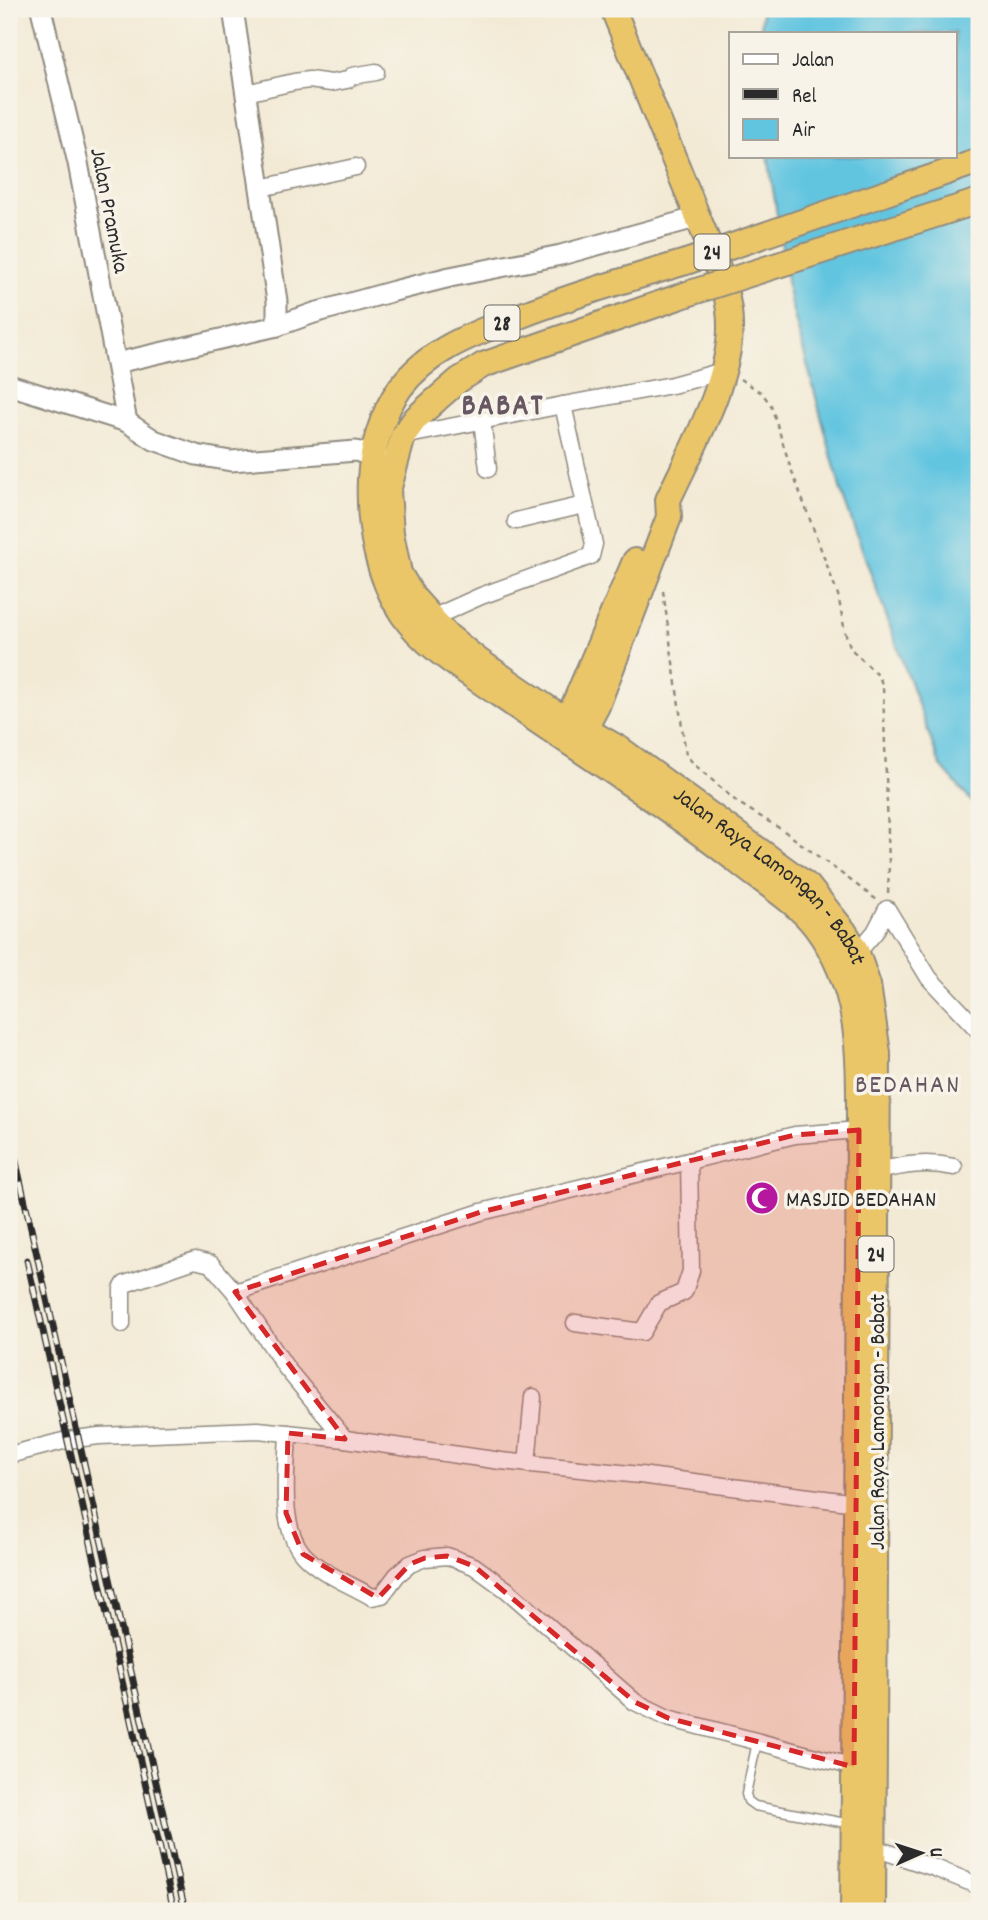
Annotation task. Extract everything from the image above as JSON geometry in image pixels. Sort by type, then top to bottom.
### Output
[{"type":"highway","name":"24","points":[[572,732],[656,510],[668,500],[729,373],[730,324],[727,296],[699,217],[613,9]]},
{"type":"highway","name":"28","points":[[572,732],[549,709],[479,662],[447,635],[413,597],[399,573],[391,533],[382,426],[400,389],[438,353],[460,340],[553,303],[686,262],[979,162]]},
{"type":"highway","name":"28","points":[[572,732],[468,673],[433,647],[404,618],[385,580],[374,542],[370,485],[383,459],[416,418],[459,380],[483,365],[690,293],[979,201]]},
{"type":"highway","name":"Jalan Raya Lamongan - Babat","points":[[572,732],[620,749],[801,880],[844,931],[857,953],[868,985],[878,1053],[873,1911]]},
{"type":"highway","name":"Jalan Raya Lamongan - Babat","points":[[572,732],[797,908],[816,928],[835,959],[853,1006],[859,1056],[853,1911]]},
{"type":"street","name":"Jalan Pramuka","points":[[41,9],[78,163],[127,422]]},
{"type":"street","points":[[233,9],[277,301],[277,326]]},
{"type":"street","points":[[246,93],[309,80],[331,83],[376,72]]},
{"type":"street","points":[[261,188],[356,167]]},
{"type":"street","points":[[116,363],[277,326],[314,313],[450,277],[561,255],[699,217]]},
{"type":"street","points":[[403,436],[729,373]]},
{"type":"street","points":[[9,385],[127,422],[154,440],[196,455],[231,461],[356,451],[383,459]]},
{"type":"street","points":[[432,618],[481,596],[591,556],[594,544],[563,405]]},
{"type":"street","points":[[482,420],[488,469]]},
{"type":"street","points":[[516,521],[584,505]]},
{"type":"street","points":[[857,953],[875,932],[887,909]]},
{"type":"street","points":[[887,909],[929,978],[979,1031]]},
{"type":"street","points":[[235,1293],[481,1212],[795,1135],[859,1130]]},
{"type":"street","points":[[575,1323],[642,1332],[659,1303],[684,1292],[691,1271],[689,1161]]},
{"type":"street","points":[[877,1171],[919,1163],[954,1167]]},
{"type":"street","points":[[122,1324],[123,1285],[195,1260],[211,1264],[235,1293],[287,1369],[345,1438]]},
{"type":"street","points":[[527,1464],[533,1396]]},
{"type":"street","points":[[9,1455],[68,1440],[99,1436],[244,1431],[288,1433],[856,1503]]},
{"type":"street","points":[[288,1433],[286,1513],[303,1554],[324,1570],[378,1598],[410,1564],[425,1558],[447,1556],[474,1566],[507,1590],[635,1702],[668,1718],[854,1767]]},
{"type":"street","points":[[874,1849],[936,1868],[979,1886]]},
{"type":"lane","points":[[757,1742],[746,1794],[748,1801],[755,1806],[854,1824]]},
{"type":"path","points":[[729,373],[762,393],[771,405],[790,466],[838,595],[851,649],[879,676],[883,687],[889,863],[887,909]]},
{"type":"path","points":[[663,584],[686,755],[737,802],[784,831],[872,895],[887,909]]},
{"type":"highlighted area","points":[[859,1130],[854,1767],[668,1718],[635,1702],[474,1566],[447,1556],[425,1558],[410,1564],[378,1598],[303,1554],[286,1513],[288,1433],[345,1439],[235,1292],[481,1212],[795,1135]]},
{"type":"water","points":[[762,9],[979,9],[979,810],[940,765],[841,491],[790,300],[768,158],[956,158],[956,32],[761,32]]},
{"type":"railway","points":[[9,1131],[185,1911]]},
{"type":"railway","points":[[27,1260],[174,1911]]},
{"type":"place","name":"MASJID BEDAHAN","points":[[762,1198]]},
{"type":"district","name":"BABAT","points":[[503,404]]},
{"type":"district","name":"BEDAHAN","points":[[908,1083]]}]
